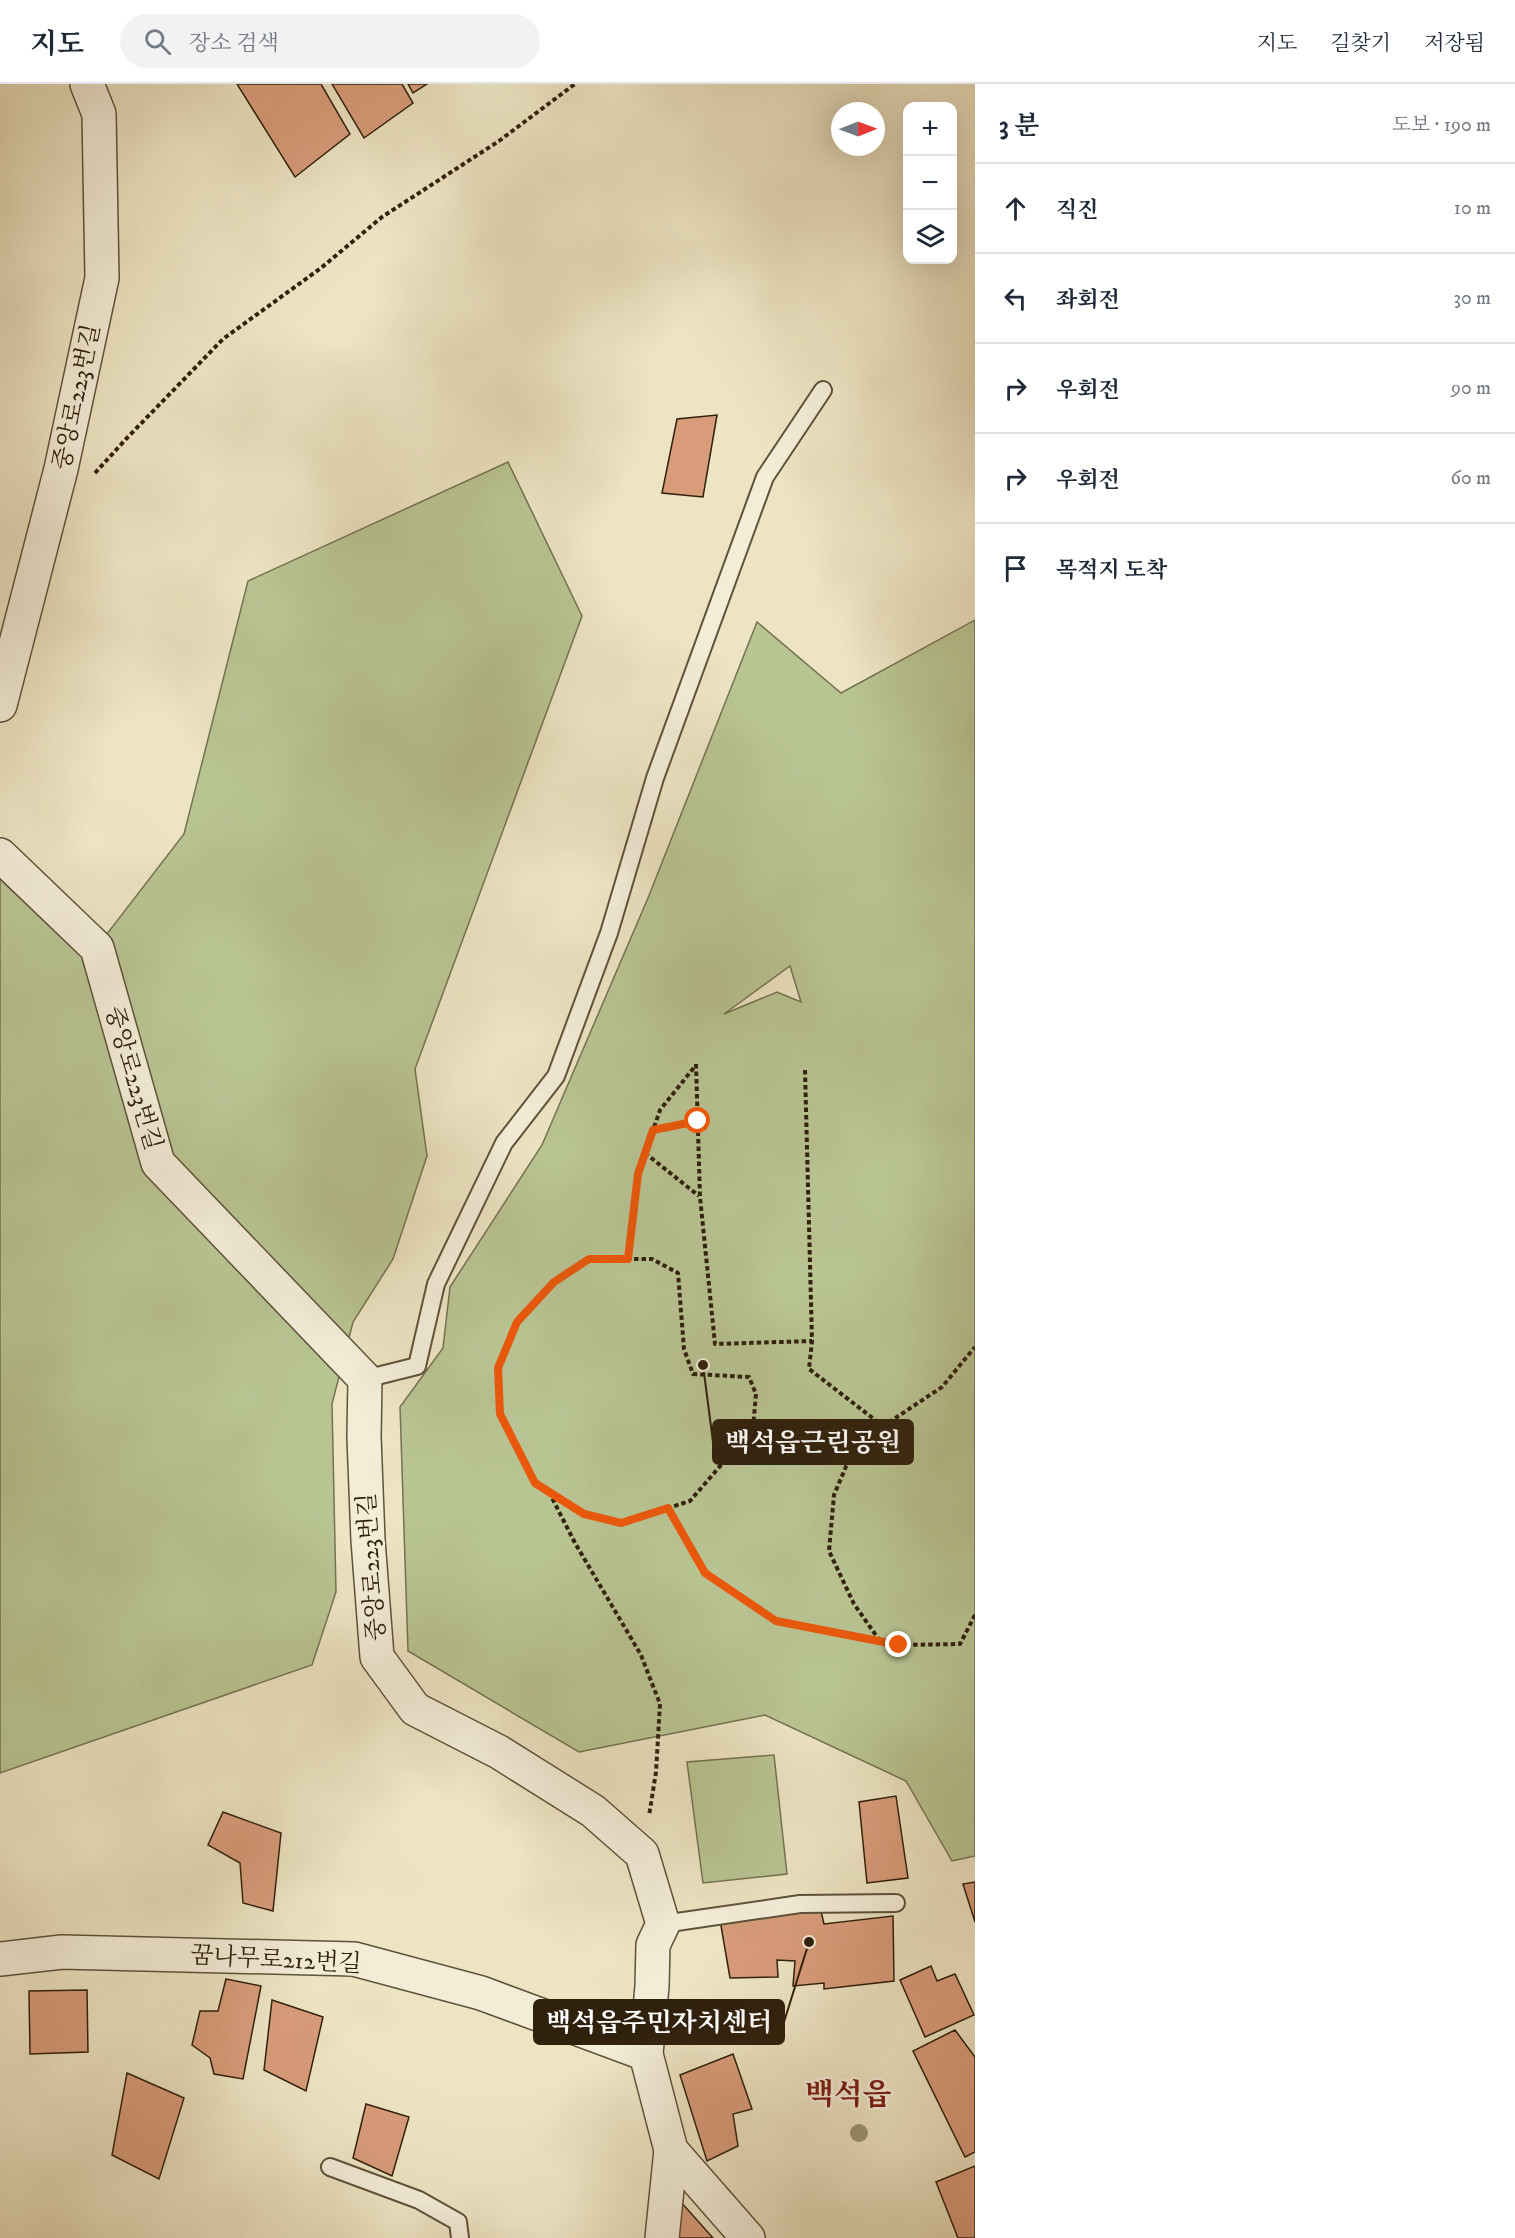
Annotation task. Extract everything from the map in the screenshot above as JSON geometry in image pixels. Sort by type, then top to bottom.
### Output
[{"type":"street","name":"중앙로223번길","points":[[0,705],[61,469],[102,278],[99,114],[87,84]]},
{"type":"street","name":"중앙로223번길","points":[[0,855],[97,948],[158,1163],[366,1379],[364,1437],[368,1540],[377,1657],[415,1709],[500,1752],[593,1811],[642,1854],[663,1924]]},
{"type":"street","points":[[662,2238],[671,2150],[646,2054],[653,1945],[663,1924]]},
{"type":"street","name":"꿈나무로212번길","points":[[0,1959],[62,1952],[354,1959],[481,1993],[646,2054]]},
{"type":"street","points":[[671,2150],[748,2238]]},
{"type":"lane","points":[[366,1379],[417,1366],[440,1274],[504,1143],[556,1076],[609,933],[656,778],[765,477],[823,390]]},
{"type":"lane","points":[[663,1924],[800,1904],[896,1903]]},
{"type":"lane","points":[[330,2167],[419,2200],[458,2222],[459,2238]]},
{"type":"path","points":[[89,480],[223,339],[321,268],[382,217],[499,141],[575,84]]},
{"type":"path","points":[[628,1259],[638,1174],[653,1130],[660,1110],[696,1064],[700,1197],[715,1344],[812,1341]]},
{"type":"path","points":[[805,1070],[812,1341],[809,1369],[883,1426]]},
{"type":"path","points":[[653,1130],[698,1121]]},
{"type":"path","points":[[645,1153],[700,1197]]},
{"type":"path","points":[[589,1259],[652,1259],[678,1273],[684,1349],[693,1374],[749,1377],[756,1394],[753,1428],[690,1501],[621,1523],[584,1514],[549,1492],[535,1483],[500,1414],[498,1368],[517,1322],[554,1282],[589,1259]]},
{"type":"path","points":[[880,1641],[854,1604],[829,1551],[834,1495],[855,1445],[942,1387],[975,1347]]},
{"type":"path","points":[[549,1492],[575,1543],[641,1655],[660,1704],[656,1772],[649,1816]]},
{"type":"path","points":[[668,1508],[705,1573],[776,1621],[899,1645],[960,1644],[975,1615]]},
{"type":"green space","points":[[508,462],[582,616],[415,1069],[427,1156],[393,1259],[353,1322],[332,1404],[336,1592],[312,1665],[0,1773],[0,855],[97,947],[184,834],[248,581]]},
{"type":"green space","points":[[975,620],[975,1856],[952,1861],[906,1781],[765,1715],[579,1752],[408,1651],[400,1407],[443,1348],[450,1287],[542,1145],[648,898],[757,622],[841,693]],"holes":[[[790,966],[801,1002],[777,992],[724,1014]]]},
{"type":"green space","points":[[774,1755],[787,1874],[703,1883],[687,1762]]},
{"type":"building","points":[[237,84],[321,84],[350,134],[295,177]]},
{"type":"building","points":[[332,84],[402,84],[413,103],[364,138]]},
{"type":"building","points":[[408,84],[427,84],[413,93]]},
{"type":"building","points":[[717,415],[703,497],[662,493],[677,419]]},
{"type":"building","points":[[896,1796],[908,1878],[867,1883],[859,1802]]},
{"type":"building","points":[[223,1812],[281,1833],[273,1911],[243,1903],[240,1863],[208,1845]]},
{"type":"building","points":[[975,1882],[975,1922],[963,1884]]},
{"type":"building","points":[[821,1911],[824,1924],[893,1916],[894,1981],[824,1989],[824,1983],[793,1986],[795,1961],[777,1960],[778,1977],[730,1978],[720,1920]]},
{"type":"building","points":[[931,1966],[937,1981],[955,1974],[974,2015],[925,2037],[900,1980]]},
{"type":"building","points":[[226,1979],[261,1986],[243,2079],[214,2074],[210,2058],[192,2045],[200,2011],[218,2011]]},
{"type":"building","points":[[87,1990],[88,2052],[30,2054],[29,1991]]},
{"type":"building","points":[[272,2000],[323,2017],[306,2091],[264,2070]]},
{"type":"building","points":[[955,2030],[975,2057],[975,2152],[965,2157],[913,2051]]},
{"type":"building","points":[[733,2054],[752,2109],[733,2114],[738,2146],[707,2161],[680,2075]]},
{"type":"building","points":[[127,2073],[184,2098],[159,2179],[112,2155]]},
{"type":"building","points":[[366,2104],[409,2117],[392,2176],[353,2158]]},
{"type":"building","points":[[975,2166],[975,2238],[958,2238],[936,2182]]},
{"type":"building","points":[[680,2201],[713,2238],[679,2238]]},
{"type":"place","name":"백석읍근린공원","points":[[703,1365]]},
{"type":"place","name":"백석읍주민자치센터","points":[[809,1942]]},
{"type":"district","name":"백석읍","points":[[848,2094]]},
{"type":"route","points":[[698,1121],[653,1130],[638,1174],[628,1259],[589,1259],[554,1282],[517,1322],[498,1368],[500,1414],[535,1483],[584,1514],[621,1523],[668,1508],[705,1573],[776,1621],[899,1645]]}]
